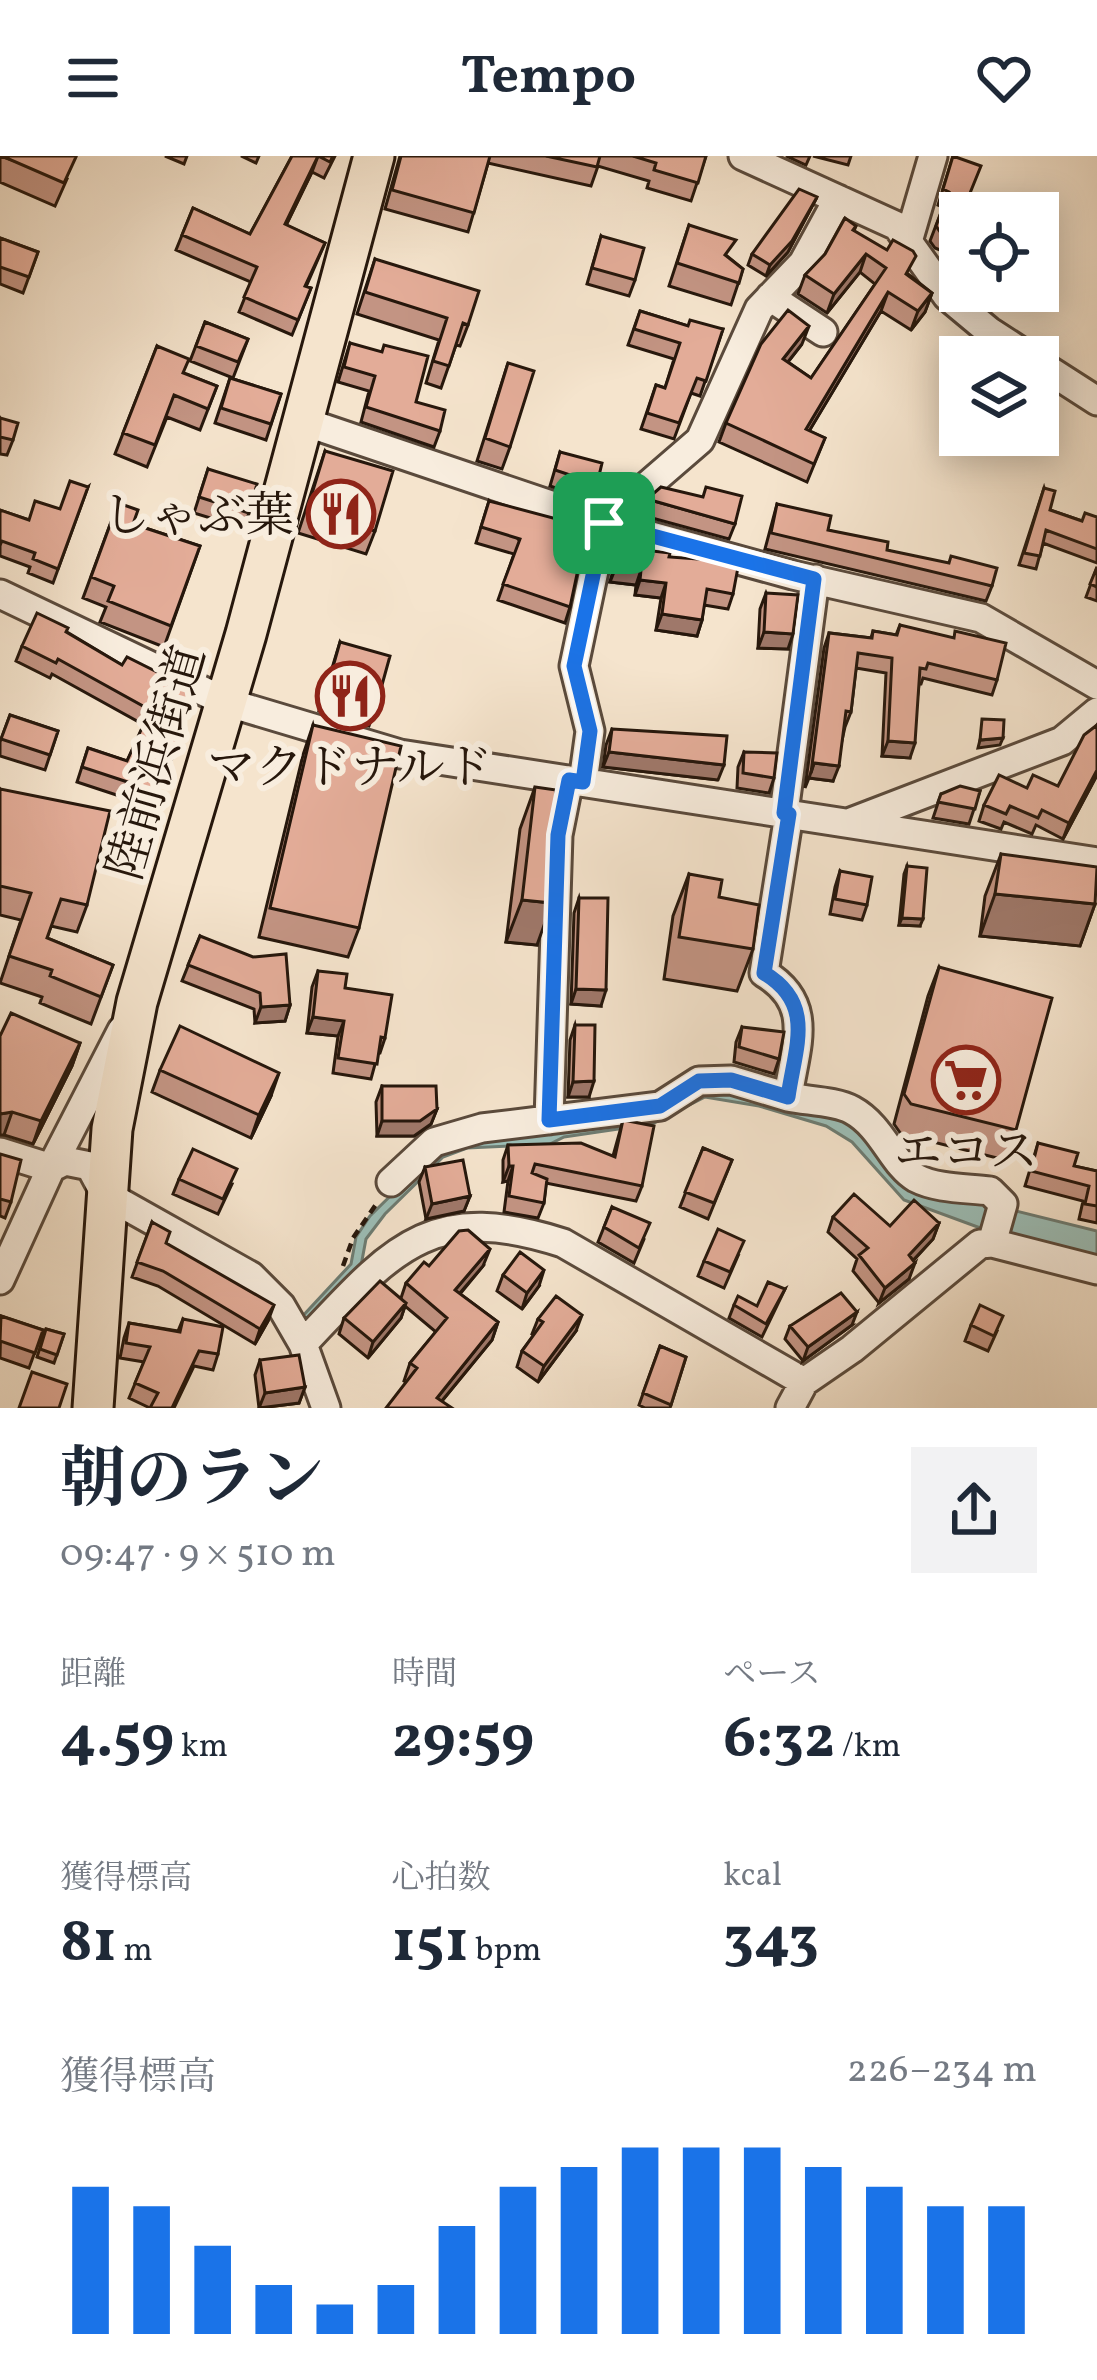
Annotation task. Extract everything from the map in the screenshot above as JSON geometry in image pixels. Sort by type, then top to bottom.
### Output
[{"type":"highway","name":"陸前浜街道","points":[[93,1408],[105,1194],[120,1078],[137,1002],[226,702],[374,156]]},
{"type":"street","points":[[743,156],[897,226],[947,296],[1001,336]]},
{"type":"street","points":[[908,244],[933,156]]},
{"type":"street","points":[[549,1120],[558,835],[590,731],[574,666],[604,523],[700,440],[759,309],[802,263],[838,199]]},
{"type":"street","points":[[770,297],[822,333]]},
{"type":"street","points":[[1059,377],[1097,401]]},
{"type":"street","points":[[302,421],[604,523],[981,618],[1097,685]]},
{"type":"street","points":[[788,1097],[800,1015],[786,986],[764,973],[814,579]]},
{"type":"street","points":[[0,594],[226,702],[400,754],[1097,862]]},
{"type":"street","points":[[848,823],[1062,741],[1097,712]]},
{"type":"street","points":[[0,1280],[51,1168],[137,1002]]},
{"type":"street","points":[[391,1182],[434,1142],[482,1128],[660,1106],[699,1081],[731,1080],[788,1097],[846,1106],[882,1134],[914,1177],[941,1186],[990,1191],[1003,1204],[992,1243]]},
{"type":"street","points":[[0,1152],[51,1168],[65,1162],[90,1166],[105,1194],[250,1276],[281,1306],[326,1408]]},
{"type":"street","points":[[297,1334],[398,1248],[436,1231],[528,1231],[596,1260],[677,1312],[804,1382]]},
{"type":"street","points":[[790,1408],[804,1382],[852,1349],[970,1250],[992,1243],[1097,1270]]},
{"type":"path","points":[[340,1274],[353,1238],[391,1182]]},
{"type":"water","points":[[712,1084],[853,1120],[884,1152],[990,1201],[983,1229],[904,1200],[852,1142],[826,1126],[759,1106],[705,1097],[652,1124],[564,1137],[550,1144],[467,1148],[443,1157],[385,1214],[366,1239],[360,1271],[309,1330],[299,1320],[351,1264],[356,1237],[370,1216],[438,1149]]},
{"type":"water","points":[[1012,1210],[1097,1231],[1097,1259],[1005,1238]]},
{"type":"building","points":[[2,156],[74,156],[76,157],[64,183]]},
{"type":"building","points":[[292,156],[318,156],[285,224],[325,243],[305,286],[311,288],[298,320],[244,297],[257,267],[182,235],[193,208],[250,234]]},
{"type":"building","points":[[401,156],[490,156],[474,213],[392,190]]},
{"type":"building","points":[[546,156],[600,156],[597,167]]},
{"type":"building","points":[[633,156],[706,156],[698,183],[654,170],[656,163]]},
{"type":"building","points":[[953,156],[981,166],[970,192],[943,189]]},
{"type":"building","points":[[799,189],[817,197],[792,241],[770,265],[752,254]]},
{"type":"building","points":[[845,218],[856,226],[853,230],[887,250],[893,240],[913,251],[916,256],[906,274],[932,293],[918,311],[888,292],[806,429],[825,438],[814,464],[726,423],[761,344],[788,310],[809,326],[783,359],[811,378],[886,268],[866,254],[834,294],[805,275],[825,254]]},
{"type":"building","points":[[689,225],[736,240],[725,255],[743,269],[739,283],[677,263]]},
{"type":"building","points":[[601,236],[644,248],[635,280],[592,268]]},
{"type":"building","points":[[0,238],[38,252],[29,277],[0,267]]},
{"type":"building","points":[[375,259],[479,291],[449,366],[433,361],[447,318],[365,292]]},
{"type":"building","points":[[640,311],[688,326],[690,320],[723,329],[706,381],[697,378],[679,423],[647,413],[656,385],[665,388],[680,343],[634,329]]},
{"type":"building","points":[[205,322],[248,339],[238,362],[196,346]]},
{"type":"building","points":[[350,343],[382,352],[384,345],[428,356],[416,402],[445,410],[440,431],[366,407],[375,376],[344,367]]},
{"type":"building","points":[[157,346],[189,359],[183,373],[217,386],[208,409],[174,395],[155,445],[123,433]]},
{"type":"building","points":[[508,363],[534,371],[510,447],[485,438]]},
{"type":"building","points":[[230,378],[281,394],[271,424],[221,408]]},
{"type":"building","points":[[0,418],[18,423],[13,440],[0,437]]},
{"type":"building","points":[[325,451],[393,471],[375,531],[307,510]]},
{"type":"building","points":[[560,452],[602,463],[597,484],[555,470]]},
{"type":"building","points":[[208,469],[257,484],[249,513],[199,497]]},
{"type":"building","points":[[70,481],[88,487],[58,569],[33,559],[35,553],[2,541],[0,545],[0,510],[29,520],[35,501],[60,509]]},
{"type":"building","points":[[661,487],[703,497],[706,487],[742,496],[735,524],[647,499]]},
{"type":"building","points":[[1044,488],[1055,491],[1050,510],[1082,521],[1085,513],[1097,517],[1097,549],[1046,530],[1040,556],[1024,553]]},
{"type":"building","points":[[489,501],[587,527],[570,607],[503,584],[520,539],[481,527]]},
{"type":"building","points":[[118,503],[138,510],[133,524],[200,546],[171,626],[108,601],[114,586],[91,577]]},
{"type":"building","points":[[777,504],[831,516],[828,530],[888,542],[887,550],[949,563],[951,556],[997,568],[992,586],[771,533]]},
{"type":"building","points":[[621,540],[634,541],[634,549],[670,553],[669,557],[739,562],[733,594],[707,589],[702,620],[662,614],[666,583],[640,580],[641,570],[616,567]]},
{"type":"building","points":[[766,593],[798,595],[793,634],[764,632]]},
{"type":"building","points":[[37,613],[122,665],[127,657],[193,690],[173,722],[185,727],[177,746],[173,744],[158,792],[82,767],[88,748],[127,761],[150,710],[58,659],[56,663],[22,646]]},
{"type":"building","points":[[900,625],[954,638],[955,631],[1006,643],[997,680],[928,663],[926,669],[920,668],[915,743],[888,741],[892,658],[858,653],[839,766],[814,763],[811,773],[829,633],[872,638],[873,631],[897,635]]},
{"type":"building","points":[[340,642],[390,656],[377,703],[327,688]]},
{"type":"building","points":[[10,715],[58,731],[50,755],[1,739]]},
{"type":"building","points":[[982,719],[1004,720],[1003,738],[980,740]]},
{"type":"building","points":[[313,725],[401,746],[359,928],[270,908]]},
{"type":"building","points":[[1097,725],[1097,770],[1069,823],[1042,810],[1038,818],[1010,806],[1006,814],[984,805],[999,775],[1027,788],[1033,775],[1058,786],[1084,735]]},
{"type":"building","points":[[612,729],[727,736],[724,765],[609,752]]},
{"type":"building","points":[[744,752],[777,753],[774,778],[743,773]]},
{"type":"building","points":[[960,786],[980,791],[975,809],[938,802],[941,794]]},
{"type":"building","points":[[535,787],[556,790],[552,903],[522,900]]},
{"type":"building","points":[[0,789],[110,811],[87,905],[61,899],[47,938],[113,965],[101,997],[50,976],[52,970],[9,956],[31,893],[0,886]]},
{"type":"building","points":[[1001,854],[1097,867],[1095,904],[995,894]]},
{"type":"building","points":[[907,866],[927,868],[923,919],[902,918]]},
{"type":"building","points":[[840,871],[872,877],[867,905],[835,899]]},
{"type":"building","points":[[689,874],[722,880],[719,897],[759,905],[753,949],[679,937]]},
{"type":"building","points":[[579,898],[608,898],[606,990],[576,989]]},
{"type":"building","points":[[200,936],[253,957],[286,954],[290,1005],[261,1007],[260,993],[188,965]]},
{"type":"building","name":"エコス","points":[[939,967],[1052,998],[1016,1130],[911,1104],[904,1094]]},
{"type":"building","points":[[318,971],[347,974],[345,988],[392,995],[377,1064],[338,1058],[344,1021],[313,1017]]},
{"type":"building","points":[[11,1013],[80,1043],[41,1121],[12,1112],[0,1114],[0,1036]]},
{"type":"building","points":[[575,1025],[595,1025],[594,1081],[573,1082]]},
{"type":"building","points":[[180,1026],[279,1073],[259,1115],[160,1070]]},
{"type":"building","points":[[742,1027],[784,1032],[779,1059],[739,1047]]},
{"type":"building","points":[[382,1086],[436,1086],[437,1109],[420,1121],[382,1121]]},
{"type":"building","points":[[623,1120],[654,1126],[642,1186],[535,1164],[532,1173],[547,1179],[544,1203],[509,1196],[513,1166],[509,1166],[508,1145],[581,1143],[615,1157]]},
{"type":"building","points":[[1038,1143],[1078,1153],[1074,1166],[1097,1171],[1097,1206],[1085,1204],[1089,1186],[1031,1171]]},
{"type":"building","points":[[703,1148],[732,1160],[714,1203],[685,1192]]},
{"type":"building","points":[[193,1149],[237,1169],[223,1199],[179,1179]]},
{"type":"building","points":[[0,1154],[21,1160],[11,1202],[0,1199]]},
{"type":"building","points":[[463,1160],[470,1196],[432,1204],[425,1167]]},
{"type":"building","points":[[854,1194],[890,1226],[914,1200],[939,1223],[909,1255],[915,1263],[885,1288],[859,1255],[868,1248],[833,1217]]},
{"type":"building","points":[[612,1207],[650,1223],[639,1248],[604,1227]]},
{"type":"building","points":[[152,1222],[170,1232],[166,1243],[274,1305],[260,1329],[163,1271],[137,1262]]},
{"type":"building","points":[[718,1229],[744,1241],[730,1272],[704,1261]]},
{"type":"building","points":[[468,1230],[490,1249],[455,1290],[498,1322],[437,1398],[452,1408],[386,1408],[417,1368],[410,1363],[447,1318],[406,1283],[424,1262],[429,1266],[459,1231]]},
{"type":"building","points":[[520,1252],[544,1270],[527,1293],[503,1275]]},
{"type":"building","points":[[380,1281],[406,1303],[373,1342],[344,1318]]},
{"type":"building","points":[[768,1282],[785,1289],[766,1324],[734,1305],[738,1296],[757,1306]]},
{"type":"building","points":[[841,1293],[857,1312],[808,1347],[790,1326]]},
{"type":"building","points":[[556,1296],[582,1315],[544,1366],[522,1351]]},
{"type":"building","points":[[980,1305],[1003,1316],[994,1336],[971,1325]]},
{"type":"building","points":[[1,1316],[43,1330],[35,1353],[0,1341]]},
{"type":"building","points":[[183,1319],[223,1327],[218,1354],[199,1351],[172,1408],[150,1408],[158,1393],[135,1383],[150,1347],[126,1343],[129,1323],[180,1332]]},
{"type":"building","points":[[46,1329],[64,1334],[57,1355],[40,1349]]},
{"type":"building","points":[[660,1346],[686,1357],[671,1405],[643,1393]]},
{"type":"building","points":[[299,1355],[305,1387],[265,1393],[260,1360]]},
{"type":"building","points":[[32,1372],[67,1384],[59,1408],[19,1408]]},
{"type":"place","name":"しゃぶ葉","points":[[341,514]]},
{"type":"place","name":"マクドナルド","points":[[350,696]]},
{"type":"place","name":"エコス","points":[[966,1080]]},
{"type":"route","points":[[604,523],[814,579],[784,813],[789,814],[764,973],[786,986],[800,1015],[788,1097],[731,1080],[699,1081],[660,1106],[549,1120],[558,835],[569,780],[583,782],[590,731],[574,666],[604,523]]}]
